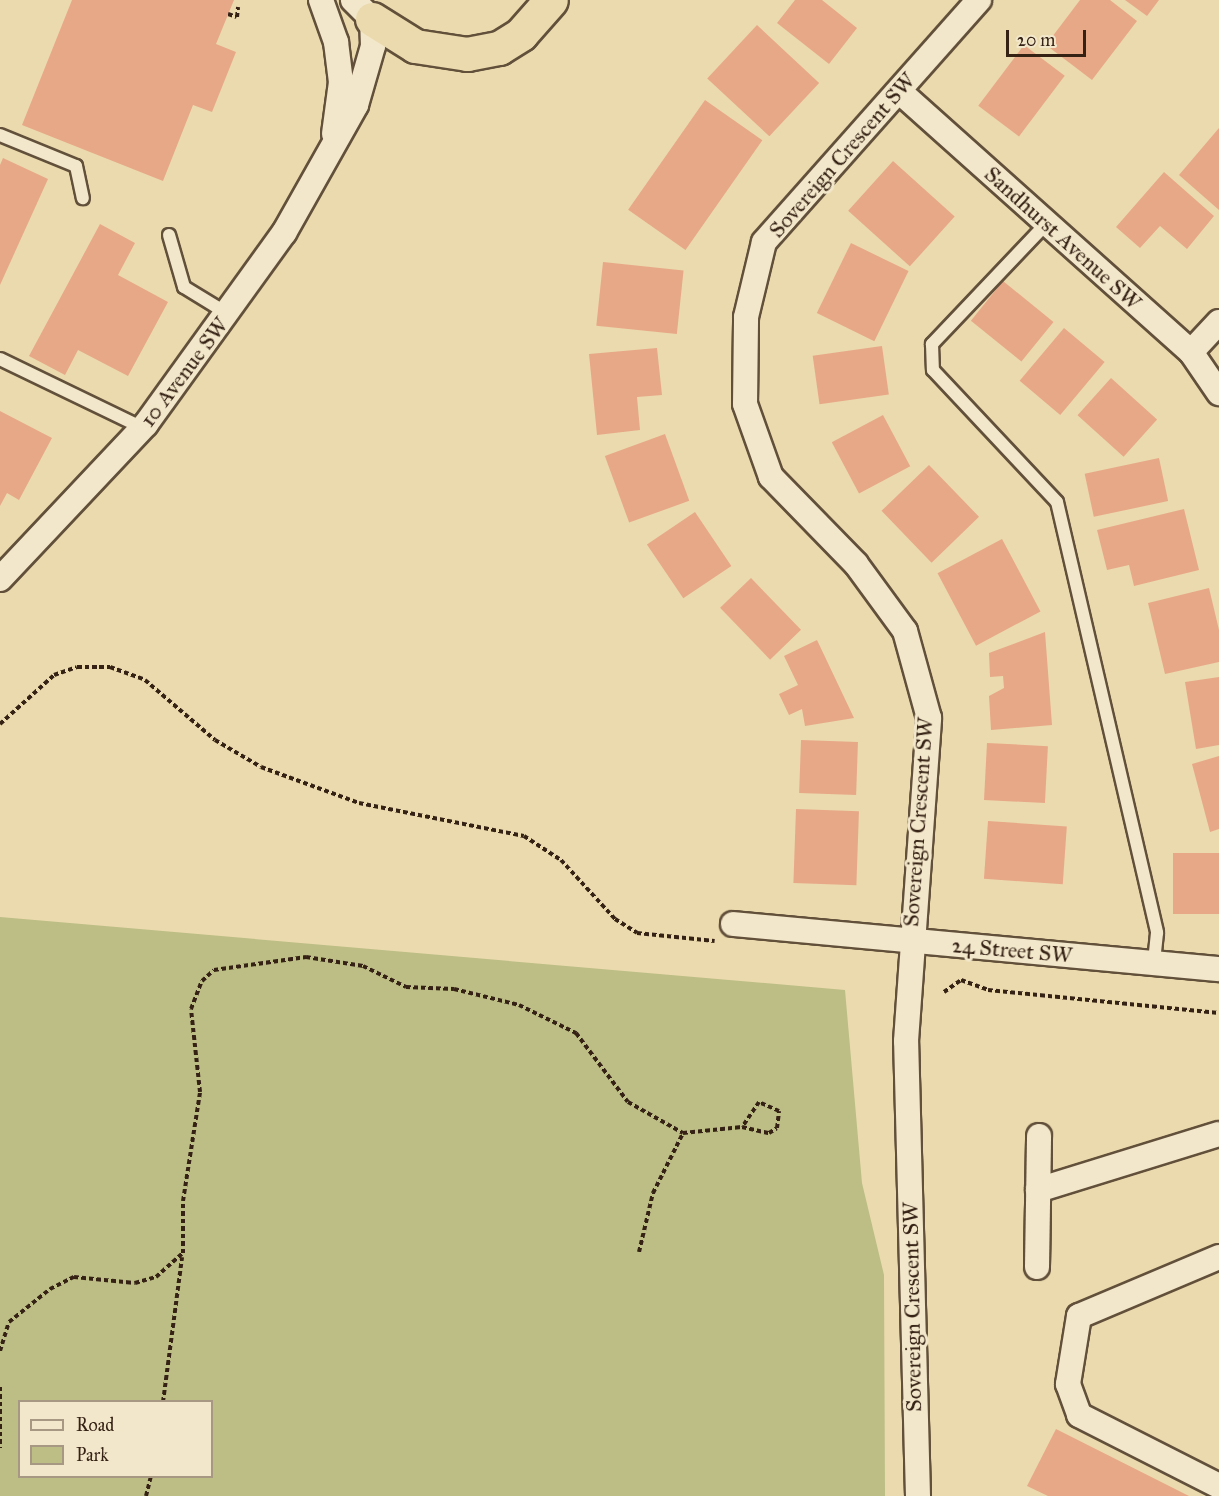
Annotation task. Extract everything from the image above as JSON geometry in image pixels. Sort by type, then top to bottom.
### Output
[{"type":"highway","points":[[363,10],[415,46],[467,54],[499,48],[514,39],[551,0]]},
{"type":"street","name":"10 Avenue SW","points":[[321,0],[336,42],[341,82],[333,139]]},
{"type":"street","name":"Sovereign Crescent SW","points":[[918,1496],[906,1053],[910,940],[929,718],[905,631],[855,564],[771,477],[745,404],[746,317],[764,243],[979,0]]},
{"type":"street","name":"10 Avenue SW","points":[[0,579],[143,428],[228,314],[284,233],[333,139],[356,105],[373,45],[363,10]]},
{"type":"street","name":"Sandhurst Avenue SW","points":[[899,91],[1191,352],[1219,393]]},
{"type":"street","points":[[1191,352],[1219,322]]},
{"type":"street","name":"24 Street SW","points":[[733,924],[1219,969]]},
{"type":"street","points":[[1038,1191],[1219,1134]]},
{"type":"street","points":[[1037,1267],[1039,1136]]},
{"type":"street","points":[[1219,1257],[1079,1316],[1068,1384],[1079,1415],[1219,1486]]},
{"type":"lane","points":[[0,135],[76,166],[83,198]]},
{"type":"lane","points":[[1046,224],[932,344],[933,370],[1057,502],[1157,933],[1154,963]]},
{"type":"lane","points":[[169,235],[184,287],[228,314]]},
{"type":"lane","points":[[0,359],[143,428]]},
{"type":"path","points":[[228,14],[237,17],[238,6]]},
{"type":"path","points":[[0,724],[54,675],[77,667],[110,667],[145,680],[215,740],[306,786],[359,803],[524,836],[561,860],[615,919],[637,933],[718,941],[733,924]]},
{"type":"path","points":[[163,1400],[183,1253],[183,1200],[200,1092],[191,1009],[202,981],[232,965],[269,958],[337,961],[406,987],[454,989],[527,1008],[576,1033],[628,1102],[683,1133],[742,1128],[769,1133],[777,1128],[779,1111],[759,1102],[742,1128]]},
{"type":"path","points":[[944,992],[961,980],[988,990],[1219,1013]]},
{"type":"path","points":[[639,1251],[653,1193],[683,1133]]},
{"type":"path","points":[[0,1351],[9,1322],[50,1289],[74,1277],[135,1283],[156,1277],[183,1253]]},
{"type":"path","points":[[0,1387],[0,1448]]},
{"type":"path","points":[[146,1496],[150,1478]]},
{"type":"green space","points":[[0,917],[845,990],[862,1183],[884,1275],[885,1496],[0,1496]]},
{"type":"building","points":[[72,0],[234,0],[216,44],[236,52],[212,112],[193,105],[163,181],[22,125]]},
{"type":"building","points":[[795,0],[822,0],[857,28],[829,64],[777,23]]},
{"type":"building","points":[[1080,0],[1110,0],[1137,21],[1092,80],[1046,45]]},
{"type":"building","points":[[1125,0],[1159,0],[1147,16]]},
{"type":"building","points":[[757,25],[819,83],[769,136],[707,78]]},
{"type":"building","points":[[1024,45],[1065,76],[1019,136],[978,106]]},
{"type":"building","points":[[705,100],[762,140],[685,250],[628,210]]},
{"type":"building","points":[[1219,128],[1219,210],[1179,175]]},
{"type":"building","points":[[3,158],[48,179],[0,285],[0,165]]},
{"type":"building","points":[[893,161],[955,217],[910,266],[848,211]]},
{"type":"building","points":[[1164,172],[1214,216],[1187,249],[1160,226],[1140,248],[1116,227]]},
{"type":"building","points":[[100,224],[135,243],[118,275],[168,302],[128,376],[78,350],[65,375],[29,356]]},
{"type":"building","points":[[851,243],[909,271],[874,341],[817,313]]},
{"type":"building","points":[[603,262],[684,270],[677,334],[596,326]]},
{"type":"building","points":[[1003,281],[1054,322],[1021,362],[971,321]]},
{"type":"building","points":[[1064,328],[1105,362],[1060,415],[1020,381]]},
{"type":"building","points":[[882,346],[889,395],[820,404],[813,356]]},
{"type":"building","points":[[657,348],[662,395],[637,397],[640,430],[597,435],[589,354]]},
{"type":"building","points":[[1111,378],[1157,419],[1124,457],[1078,415]]},
{"type":"building","points":[[0,411],[52,438],[19,500],[7,493],[0,506]]},
{"type":"building","points":[[883,415],[910,466],[859,493],[832,442]]},
{"type":"building","points":[[665,434],[689,501],[629,523],[605,456]]},
{"type":"building","points":[[1159,458],[1168,501],[1094,517],[1085,474]]},
{"type":"building","points":[[929,465],[979,517],[932,563],[882,511]]},
{"type":"building","points":[[1184,509],[1199,570],[1134,586],[1129,565],[1107,570],[1097,530]]},
{"type":"building","points":[[695,512],[731,566],[683,598],[647,544]]},
{"type":"building","points":[[1002,539],[1040,611],[976,646],[938,573]]},
{"type":"building","points":[[751,578],[801,630],[770,660],[720,608]]},
{"type":"building","points":[[1209,588],[1219,630],[1219,662],[1165,674],[1148,603]]},
{"type":"building","points":[[1045,632],[1052,725],[991,730],[989,696],[1004,688],[1003,676],[990,677],[989,653]]},
{"type":"building","points":[[817,640],[854,718],[805,726],[802,709],[789,715],[779,694],[798,685],[784,656]]},
{"type":"building","points":[[1219,677],[1219,745],[1196,749],[1185,682]]},
{"type":"building","points":[[801,740],[858,742],[856,795],[799,793]]},
{"type":"building","points":[[987,743],[1048,746],[1045,803],[984,800]]},
{"type":"building","points":[[1219,756],[1219,829],[1210,832],[1192,764]]},
{"type":"building","points":[[796,809],[859,811],[856,885],[793,883]]},
{"type":"building","points":[[988,821],[1067,827],[1063,884],[984,879]]},
{"type":"building","points":[[1173,853],[1219,853],[1219,914],[1173,914]]},
{"type":"building","points":[[1056,1429],[1189,1496],[1048,1496],[1027,1486]]}]
